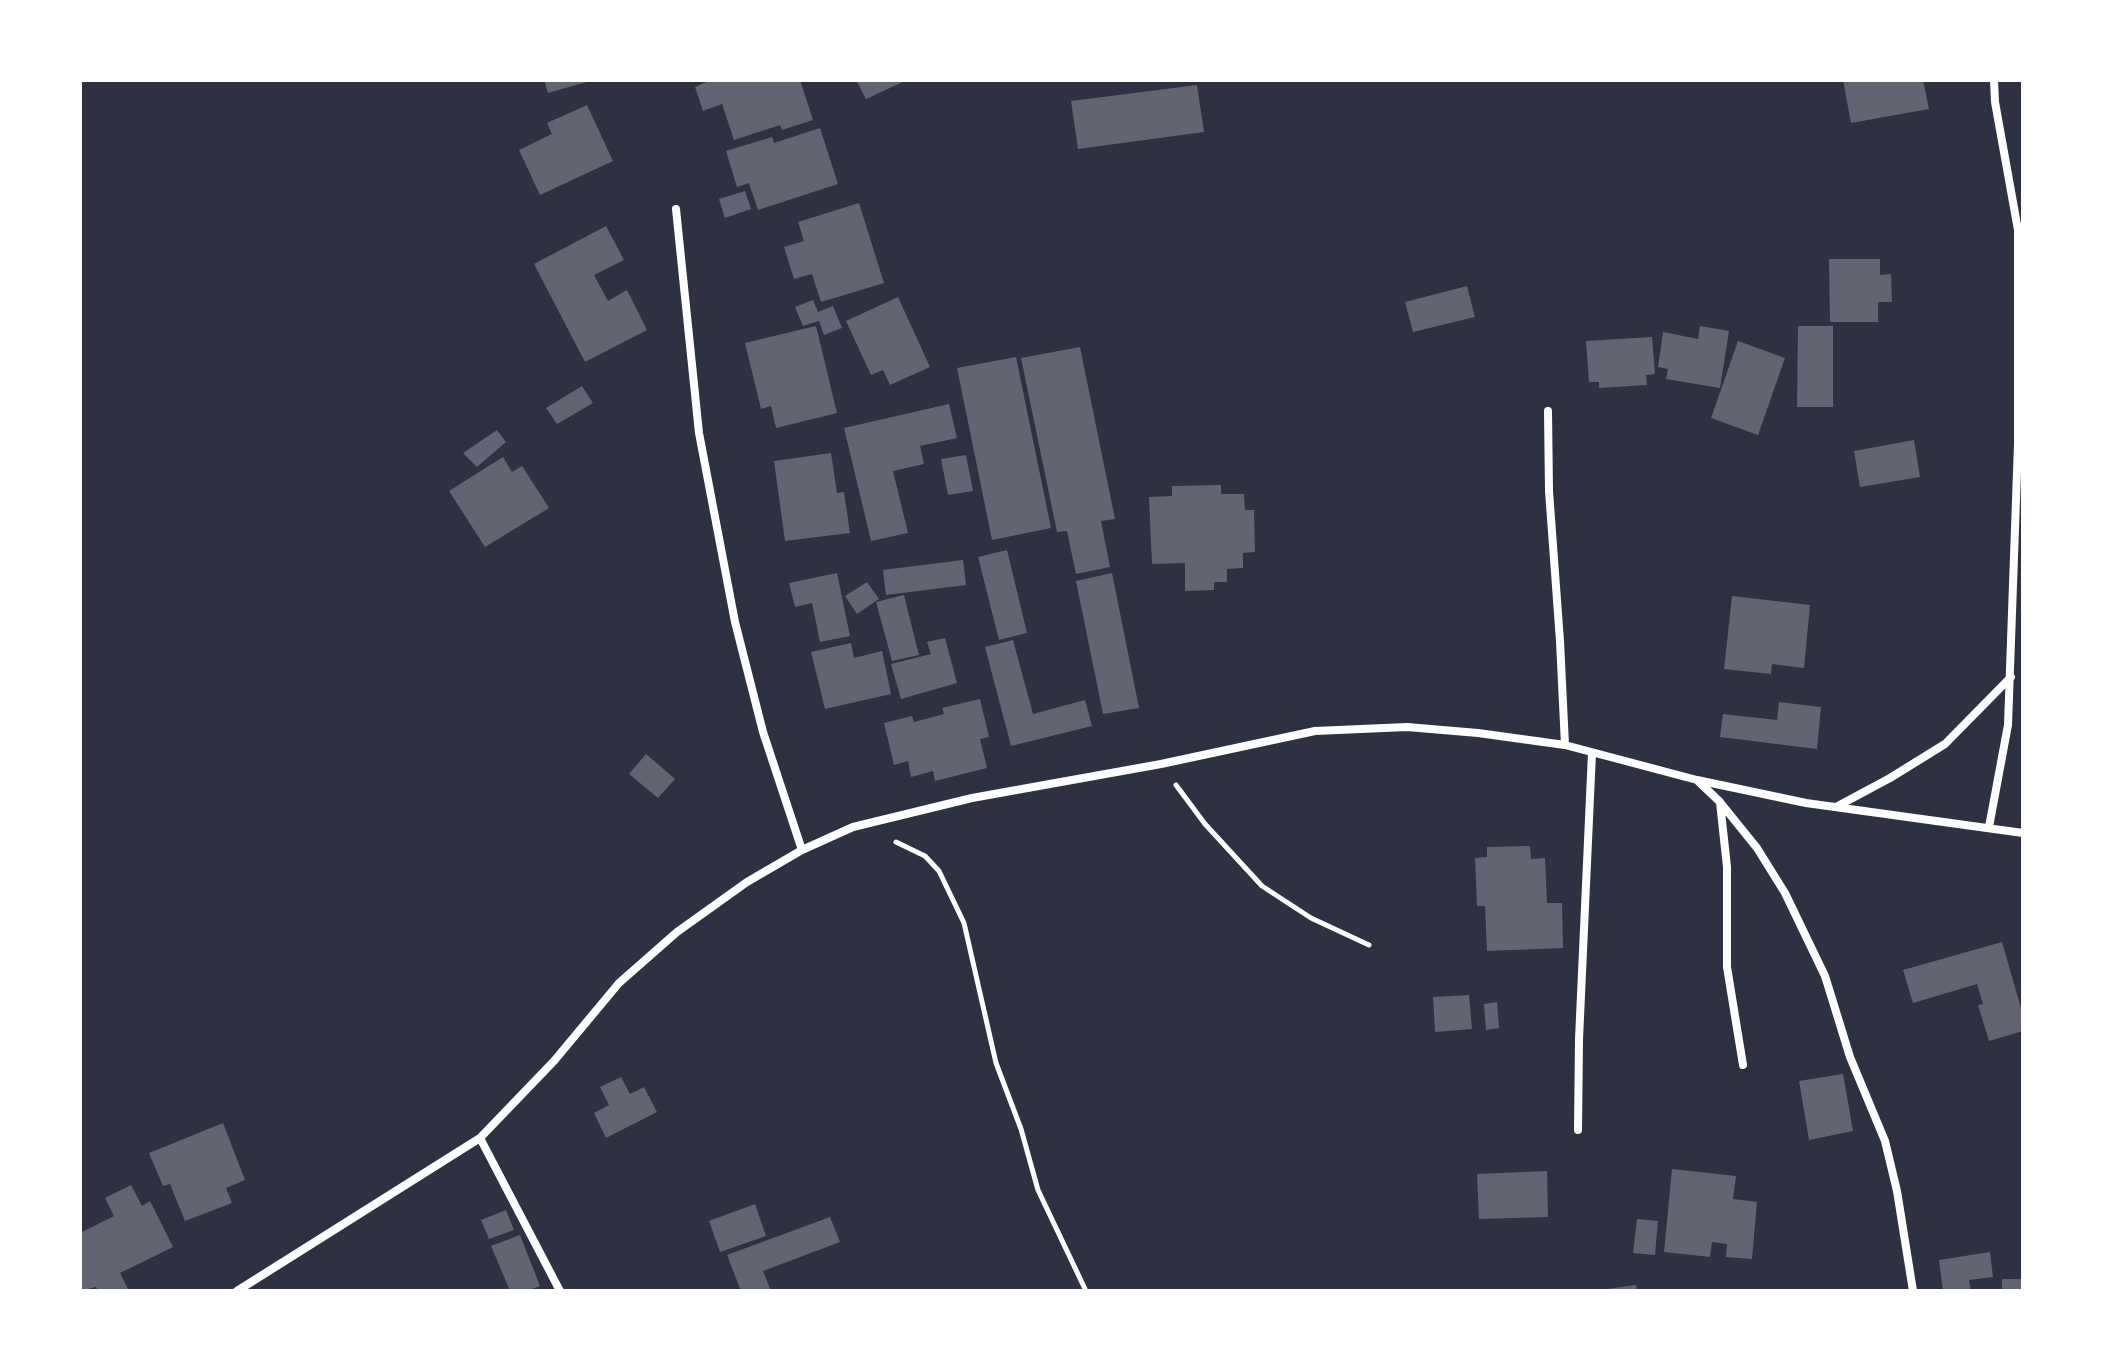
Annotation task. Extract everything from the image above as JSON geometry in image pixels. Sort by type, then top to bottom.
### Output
[{"type":"street","points":[[1989,827],[2008,725],[2018,444],[2018,230],[1995,102],[1994,80]]},
{"type":"street","points":[[676,209],[699,433],[735,622],[763,732],[802,850]]},
{"type":"street","points":[[1548,411],[1549,491],[1565,745]]},
{"type":"street","points":[[1835,807],[1945,744],[2011,677]]},
{"type":"street","points":[[237,1291],[480,1138],[554,1061],[630,973],[677,932],[747,882],[802,850],[853,827],[972,798],[1161,764],[1315,731],[1407,727],[1565,745],[1697,780],[1835,807],[2023,833]]},
{"type":"street","points":[[1578,1130],[1592,753]]},
{"type":"street","points":[[1697,780],[1719,801],[1757,848],[1785,893],[1825,976],[1850,1057],[1885,1141],[1897,1191],[1913,1291]]},
{"type":"street","points":[[1719,801],[1727,867],[1727,967],[1743,1065]]},
{"type":"street","points":[[480,1138],[560,1291]]},
{"type":"path","points":[[1161,764],[1205,824],[1262,886],[1311,918],[1369,945]]},
{"type":"path","points":[[853,827],[908,846],[925,856],[939,871],[952,894],[974,959],[996,1063],[1021,1129],[1038,1190],[1086,1291]]},
{"type":"building","points":[[544,80],[590,80],[590,81],[548,93]]},
{"type":"building","points":[[711,80],[800,80],[813,120],[782,130],[780,125],[734,140],[722,104],[703,111],[695,87]]},
{"type":"building","points":[[856,80],[907,80],[866,99]]},
{"type":"building","points":[[1843,80],[1923,80],[1929,109],[1851,123]]},
{"type":"building","points":[[1197,85],[1204,132],[1078,149],[1071,101]]},
{"type":"building","points":[[587,105],[613,161],[540,195],[519,150],[552,134],[547,123]]},
{"type":"building","points":[[820,128],[838,184],[758,210],[749,183],[737,187],[726,151],[772,137],[774,143]]},
{"type":"building","points":[[745,191],[751,209],[725,218],[719,199]]},
{"type":"building","points":[[859,203],[884,283],[821,302],[812,274],[794,279],[784,247],[804,241],[798,222]]},
{"type":"building","points":[[606,226],[624,260],[594,275],[608,301],[627,290],[647,330],[585,362],[534,264]]},
{"type":"building","points":[[1829,259],[1880,259],[1880,275],[1891,274],[1892,302],[1878,302],[1878,322],[1830,322]]},
{"type":"building","points":[[1467,286],[1475,317],[1413,332],[1405,302]]},
{"type":"building","points":[[898,297],[930,367],[890,385],[883,370],[871,375],[846,321]]},
{"type":"building","points":[[813,300],[818,312],[833,306],[842,328],[824,335],[819,321],[803,326],[795,307]]},
{"type":"building","points":[[816,326],[837,413],[776,428],[771,406],[761,409],[745,343]]},
{"type":"building","points":[[1700,326],[1729,331],[1720,388],[1666,379],[1668,369],[1658,367],[1663,332],[1698,339]]},
{"type":"building","points":[[1798,326],[1833,326],[1833,407],[1797,407]]},
{"type":"building","points":[[1652,337],[1655,374],[1646,375],[1647,385],[1599,388],[1599,382],[1589,382],[1586,341]]},
{"type":"building","points":[[1738,341],[1785,358],[1758,435],[1711,418]]},
{"type":"building","points":[[1080,347],[1115,519],[1101,521],[1110,567],[1076,574],[1067,531],[1057,532],[1021,358]]},
{"type":"building","points":[[1016,357],[1051,528],[992,540],[957,368]]},
{"type":"building","points":[[582,386],[593,403],[557,424],[546,408]]},
{"type":"building","points":[[949,404],[957,438],[920,446],[924,464],[893,471],[908,533],[871,541],[844,428]]},
{"type":"building","points":[[497,430],[506,442],[477,467],[463,453]]},
{"type":"building","points":[[1914,440],[1920,477],[1860,487],[1854,451]]},
{"type":"building","points":[[831,453],[837,493],[844,492],[850,533],[785,541],[774,461]]},
{"type":"building","points":[[966,455],[973,491],[948,495],[941,459]]},
{"type":"building","points":[[503,457],[512,472],[522,466],[549,508],[485,547],[449,491]]},
{"type":"building","points":[[1221,485],[1221,494],[1244,494],[1245,510],[1254,510],[1255,552],[1243,553],[1243,568],[1227,569],[1227,582],[1214,582],[1214,590],[1185,591],[1185,563],[1152,564],[1149,497],[1172,496],[1172,486]]},
{"type":"building","points":[[1007,550],[1027,633],[999,640],[978,557]]},
{"type":"building","points":[[963,560],[966,585],[886,595],[883,570]]},
{"type":"building","points":[[837,573],[850,636],[820,642],[812,603],[795,607],[789,583]]},
{"type":"building","points":[[1112,573],[1139,708],[1103,714],[1076,581]]},
{"type":"building","points":[[867,582],[879,599],[857,614],[845,596]]},
{"type":"building","points":[[904,595],[919,655],[892,661],[876,602]]},
{"type":"building","points":[[1732,596],[1810,605],[1804,668],[1772,664],[1771,674],[1724,669]]},
{"type":"building","points":[[945,638],[957,683],[901,699],[891,664],[931,654],[927,642]]},
{"type":"building","points":[[1013,640],[1033,714],[1085,700],[1092,726],[1011,746],[985,647]]},
{"type":"building","points":[[851,643],[854,658],[882,651],[891,694],[825,709],[811,652]]},
{"type":"building","points":[[980,699],[989,737],[980,739],[987,768],[935,781],[933,771],[911,777],[908,761],[894,765],[884,723],[912,716],[914,722],[944,714],[942,708]]},
{"type":"building","points":[[1779,702],[1821,707],[1817,749],[1720,737],[1723,714],[1777,720]]},
{"type":"building","points":[[646,754],[675,779],[658,798],[629,774]]},
{"type":"building","points":[[1530,846],[1531,859],[1545,858],[1547,903],[1562,903],[1563,948],[1487,951],[1485,906],[1477,906],[1475,858],[1487,857],[1487,847]]},
{"type":"building","points":[[2002,942],[2023,1015],[2023,1031],[1989,1041],[1978,1005],[1983,1004],[1977,984],[1913,1003],[1903,970]]},
{"type":"building","points":[[1469,995],[1472,1029],[1435,1032],[1433,997]]},
{"type":"building","points":[[1497,1002],[1499,1028],[1486,1030],[1484,1004]]},
{"type":"building","points":[[1843,1074],[1853,1131],[1809,1140],[1799,1081]]},
{"type":"building","points":[[621,1077],[630,1094],[644,1087],[657,1112],[606,1138],[594,1113],[609,1105],[600,1087]]},
{"type":"building","points":[[223,1123],[245,1180],[226,1188],[232,1203],[185,1221],[170,1184],[163,1186],[149,1153]]},
{"type":"building","points":[[1672,1169],[1736,1176],[1733,1199],[1757,1202],[1752,1259],[1726,1257],[1727,1244],[1712,1242],[1710,1257],[1664,1252]]},
{"type":"building","points":[[1547,1171],[1548,1217],[1479,1219],[1477,1174]]},
{"type":"building","points":[[131,1185],[142,1206],[150,1201],[173,1247],[120,1273],[129,1291],[98,1291],[96,1287],[80,1291],[80,1233],[114,1216],[105,1198]]},
{"type":"building","points":[[755,1204],[766,1236],[720,1252],[709,1221]]},
{"type":"building","points":[[506,1210],[514,1230],[489,1239],[481,1220]]},
{"type":"building","points":[[830,1217],[840,1242],[763,1271],[771,1291],[741,1291],[727,1255]]},
{"type":"building","points":[[1637,1219],[1658,1221],[1655,1255],[1633,1253]]},
{"type":"building","points":[[520,1235],[540,1286],[527,1291],[510,1291],[491,1246]]},
{"type":"building","points":[[1990,1252],[1993,1277],[1969,1280],[1971,1291],[1943,1291],[1939,1260]]},
{"type":"building","points":[[2002,1279],[2023,1279],[2023,1291],[2002,1291]]},
{"type":"building","points":[[1636,1285],[1637,1291],[1607,1291],[1607,1289]]}]
